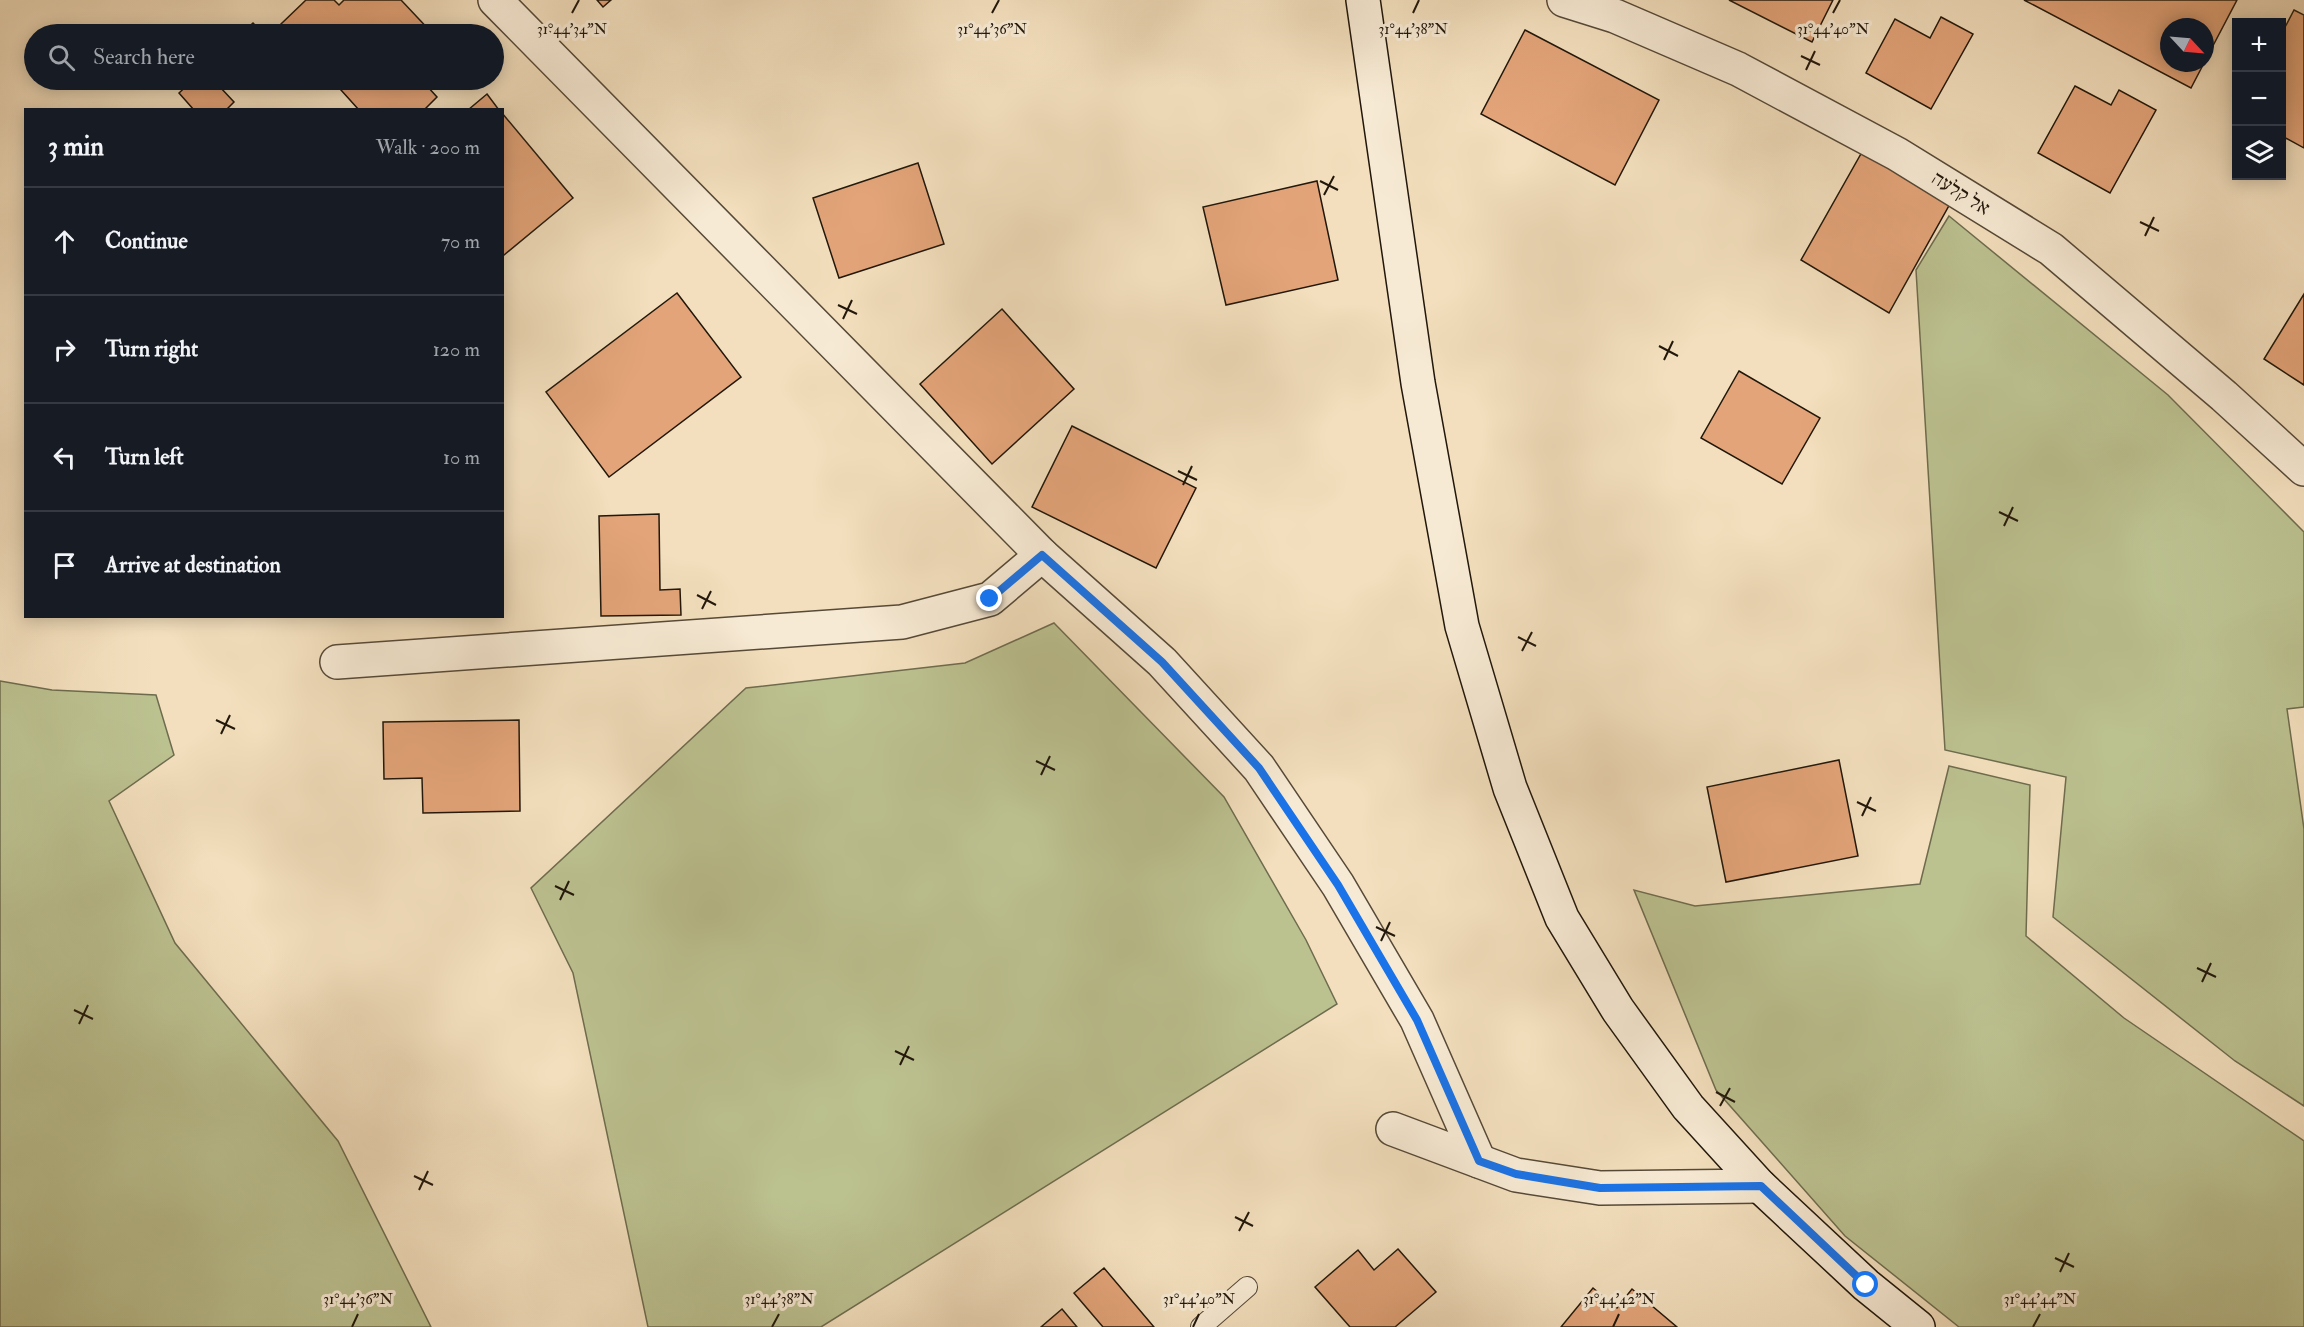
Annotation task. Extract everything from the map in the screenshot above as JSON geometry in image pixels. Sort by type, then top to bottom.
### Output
[{"type":"street","points":[[495,0],[1042,555],[1162,662],[1259,768],[1338,885],[1417,1020],[1479,1161]]},
{"type":"street","points":[[1363,0],[1418,382],[1462,626],[1510,788],[1562,918],[1618,1010],[1688,1107],[1761,1186],[1866,1285],[1918,1327]]},
{"type":"street","name":"אל קלעה","points":[[1564,0],[1615,16],[1738,69],[1897,154],[2051,249],[2224,396],[2304,470]]},
{"type":"street","points":[[338,662],[902,622],[990,599],[1042,555]]},
{"type":"street","points":[[1393,1129],[1516,1174],[1600,1188],[1761,1186]]},
{"type":"lane","points":[[1201,1327],[1247,1287]]},
{"type":"green space","points":[[1949,216],[2168,395],[2304,532],[2304,707],[2287,709],[2304,829],[2304,1106],[2235,1061],[2053,917],[2066,777],[1945,750],[1916,270]]},
{"type":"green space","points":[[1054,623],[1224,797],[1306,940],[1337,1004],[821,1327],[648,1327],[573,973],[531,888],[746,688],[965,663]]},
{"type":"green space","points":[[0,681],[52,690],[156,695],[174,755],[109,801],[175,943],[338,1141],[431,1327],[0,1327]]},
{"type":"green space","points":[[1949,766],[2030,785],[2026,936],[2124,1018],[2304,1141],[2304,1327],[1959,1327],[1845,1236],[1716,1090],[1634,890],[1695,906],[1920,884]]},
{"type":"building","points":[[306,0],[334,0],[339,5],[344,0],[401,0],[424,24],[281,24]]},
{"type":"building","points":[[597,0],[611,0],[603,7]]},
{"type":"building","points":[[1729,0],[1833,0],[1812,42]]},
{"type":"building","points":[[2024,0],[2237,0],[2214,44],[2214,18],[2160,18],[2160,72]]},
{"type":"building","points":[[2294,10],[2304,15],[2304,148],[2286,138],[2286,25]]},
{"type":"building","points":[[1941,17],[1973,34],[1931,109],[1866,73],[1895,19],[1930,38]]},
{"type":"building","points":[[1525,30],[1659,100],[1615,185],[1481,114]]},
{"type":"building","points":[[2161,72],[2199,72],[2191,88]]},
{"type":"building","points":[[2075,86],[2111,105],[2119,90],[2156,110],[2110,193],[2038,153]]},
{"type":"building","points":[[182,90],[223,90],[234,102],[228,108],[192,108],[179,93]]},
{"type":"building","points":[[341,90],[431,90],[437,97],[426,108],[357,108]]},
{"type":"building","points":[[487,94],[498,108],[470,108]]},
{"type":"building","points":[[504,115],[573,198],[504,255]]},
{"type":"building","points":[[1862,152],[1951,202],[1889,313],[1801,260]]},
{"type":"building","points":[[918,163],[944,244],[839,278],[813,198]]},
{"type":"building","points":[[1317,181],[1338,280],[1226,305],[1203,207]]},
{"type":"building","points":[[677,293],[741,377],[609,477],[546,392]]},
{"type":"building","points":[[2304,294],[2304,385],[2264,359]]},
{"type":"building","points":[[1002,309],[1074,389],[992,464],[920,384]]},
{"type":"building","points":[[1739,371],[1820,418],[1782,484],[1701,438]]},
{"type":"building","points":[[1072,426],[1196,488],[1156,568],[1032,507]]},
{"type":"building","points":[[659,514],[660,590],[680,589],[681,615],[601,616],[599,516]]},
{"type":"building","points":[[519,720],[520,811],[423,813],[422,778],[384,779],[383,722]]},
{"type":"building","points":[[1839,760],[1858,856],[1726,882],[1707,787]]},
{"type":"building","points":[[1398,1249],[1436,1292],[1395,1327],[1350,1327],[1315,1287],[1358,1250],[1374,1270]]},
{"type":"building","points":[[1104,1268],[1154,1327],[1103,1327],[1074,1293]]},
{"type":"building","points":[[1593,1288],[1617,1308],[1632,1289],[1677,1327],[1561,1327]]},
{"type":"building","points":[[1062,1309],[1077,1327],[1041,1327]]},
{"type":"route","points":[[990,599],[1042,555],[1162,662],[1259,768],[1338,885],[1417,1020],[1479,1161],[1516,1174],[1600,1188],[1761,1186],[1866,1285]]}]
